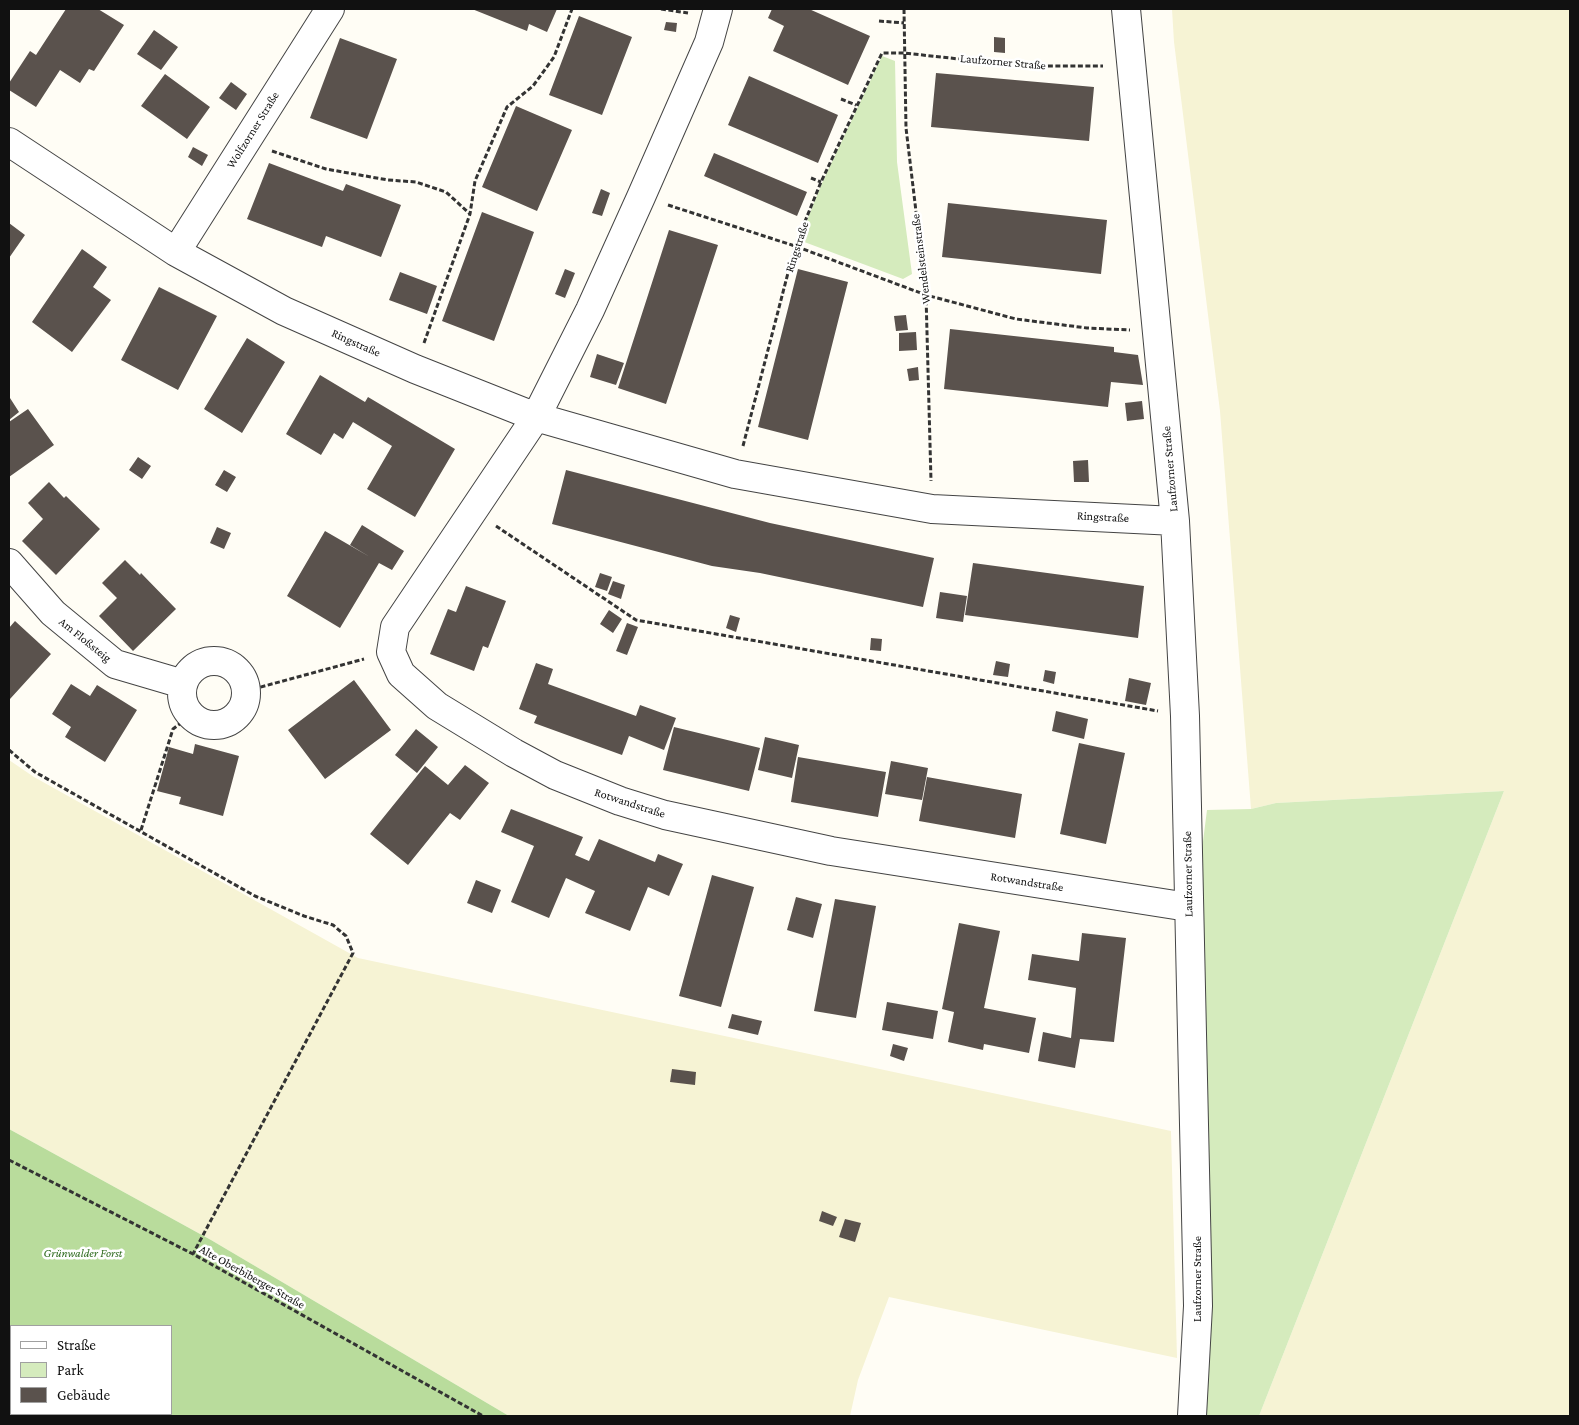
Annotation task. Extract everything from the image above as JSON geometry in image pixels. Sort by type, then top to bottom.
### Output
[{"type":"street","name":"Wolfzorner Straße","points":[[176,252],[330,9]]},
{"type":"street","points":[[536,417],[590,310],[641,197],[709,42],[718,9]]},
{"type":"street","name":"Laufzorner Straße","points":[[1126,9],[1175,521],[1186,716],[1188,908],[1198,1306],[1192,1416]]},
{"type":"street","name":"Ringstraße","points":[[9,142],[176,252],[284,311],[414,369],[536,417],[735,474],[932,509],[1175,521]]},
{"type":"street","name":"Rotwandstraße","points":[[536,417],[395,627],[391,652],[401,674],[437,706],[514,753],[587,789],[656,812],[832,851],[1188,908]]},
{"type":"street","name":"Am Floßsteig","points":[[9,563],[54,613],[115,664],[183,684]]},
{"type":"street","points":[[211,661],[231,666],[238,672],[246,691],[245,703],[239,714],[223,724],[212,725],[200,722],[190,716],[184,705],[183,684],[190,671],[200,664],[211,661]]},
{"type":"path","points":[[414,369],[470,214],[475,181],[507,107],[533,86],[554,57],[572,9]]},
{"type":"path","name":"Wendelsteinstraße","points":[[904,9],[906,128],[926,295],[932,509]]},
{"type":"path","points":[[879,21],[904,23]]},
{"type":"path","name":"Laufzorner Straße","points":[[904,52],[1023,66],[1132,66]]},
{"type":"path","name":"Ringstraße","points":[[735,474],[795,246],[821,182],[882,53],[904,52]]},
{"type":"path","points":[[841,99],[856,105]]},
{"type":"path","points":[[246,140],[286,157],[326,169],[388,180],[416,182],[446,192],[470,214]]},
{"type":"path","points":[[811,178],[821,182]]},
{"type":"path","points":[[641,197],[795,246],[926,295],[1016,319],[1087,328],[1158,332]]},
{"type":"path","points":[[474,510],[636,620],[1186,716]]},
{"type":"path","points":[[246,691],[364,659],[401,674]]},
{"type":"path","points":[[141,830],[173,729],[190,716]]},
{"type":"path","points":[[9,750],[35,772],[141,830],[255,896],[304,916],[333,925],[346,936],[352,953],[192,1254]]},
{"type":"path","name":"Alte Oberbiberger Straße","points":[[9,1160],[192,1254],[483,1416]]},
{"type":"shaded area","points":[[1172,9],[1570,9],[1570,1416],[1259,1416],[1504,791],[1276,803],[1251,809],[1220,411],[1174,42]]},
{"type":"shaded area","points":[[9,760],[34,777],[358,958],[1171,1131],[1177,1358],[889,1297],[858,1380],[850,1416],[509,1416],[211,1240],[9,1129]]},
{"type":"green space","points":[[882,56],[895,61],[897,162],[912,274],[903,279],[799,240],[822,183]]},
{"type":"green space","points":[[1504,791],[1259,1416],[1205,1416],[1212,1307],[1201,857],[1207,810],[1251,809],[1276,803]]},
{"type":"green space","name":"Grünwalder Forst","points":[[9,1129],[211,1240],[509,1416],[9,1416]]},
{"type":"building","points":[[66,9],[98,9],[124,25],[94,71],[89,69],[80,83],[60,70],[36,107],[9,90],[9,83],[30,51],[36,55]]},
{"type":"building","points":[[472,9],[557,9],[547,32],[529,24],[527,31]]},
{"type":"building","points":[[772,9],[809,9],[870,36],[848,85],[773,51],[784,26],[768,18]]},
{"type":"building","points":[[579,16],[632,37],[602,115],[549,95]]},
{"type":"building","points":[[666,22],[677,23],[676,32],[664,30]]},
{"type":"building","points":[[154,30],[178,47],[161,70],[137,54]]},
{"type":"building","points":[[994,37],[1005,38],[1005,53],[994,52]]},
{"type":"building","points":[[340,38],[397,59],[367,139],[310,118]]},
{"type":"building","points":[[936,73],[1094,87],[1089,141],[931,127]]},
{"type":"building","points":[[165,74],[210,107],[187,139],[141,106]]},
{"type":"building","points":[[749,76],[838,115],[818,163],[728,125]]},
{"type":"building","points":[[231,82],[247,94],[236,110],[219,98]]},
{"type":"building","points":[[516,106],[572,130],[537,211],[482,187]]},
{"type":"building","points":[[193,147],[208,155],[202,166],[188,157]]},
{"type":"building","points":[[714,153],[807,192],[797,216],[704,176]]},
{"type":"building","points":[[269,163],[343,191],[346,184],[401,205],[381,257],[326,236],[322,247],[247,219]]},
{"type":"building","points":[[601,189],[610,193],[602,216],[592,213]]},
{"type":"building","points":[[948,203],[1107,220],[1101,274],[942,257]]},
{"type":"building","points":[[482,212],[534,232],[494,341],[442,321]]},
{"type":"building","points":[[9,223],[25,235],[9,258]]},
{"type":"building","points":[[669,230],[718,245],[666,404],[618,388]]},
{"type":"building","points":[[82,249],[107,267],[93,287],[111,300],[72,352],[32,322]]},
{"type":"building","points":[[565,269],[575,273],[565,298],[555,294]]},
{"type":"building","points":[[798,269],[848,282],[808,440],[758,427]]},
{"type":"building","points":[[400,272],[437,286],[427,314],[389,300]]},
{"type":"building","points":[[159,287],[217,316],[178,390],[121,360]]},
{"type":"building","points":[[906,315],[908,330],[896,331],[894,316]]},
{"type":"building","points":[[950,329],[1114,347],[1114,352],[1138,355],[1143,385],[1111,382],[1108,407],[944,389]]},
{"type":"building","points":[[916,332],[917,350],[899,351],[899,333]]},
{"type":"building","points":[[247,338],[285,362],[242,433],[204,409]]},
{"type":"building","points":[[597,354],[624,363],[616,385],[590,377]]},
{"type":"building","points":[[918,367],[919,380],[909,381],[907,369]]},
{"type":"building","points":[[320,375],[365,402],[368,397],[455,449],[415,517],[367,489],[392,446],[353,422],[343,439],[334,433],[321,455],[286,434]]},
{"type":"building","points":[[9,399],[19,412],[9,420]]},
{"type":"building","points":[[1142,401],[1144,419],[1127,421],[1125,403]]},
{"type":"building","points":[[28,409],[54,445],[9,477],[9,422]]},
{"type":"building","points":[[138,457],[151,466],[142,479],[129,470]]},
{"type":"building","points":[[1088,460],[1089,482],[1074,482],[1073,461]]},
{"type":"building","points":[[224,470],[236,477],[227,492],[215,485]]},
{"type":"building","points":[[566,470],[770,523],[934,558],[923,607],[760,573],[712,566],[552,524]]},
{"type":"building","points":[[49,482],[64,498],[66,496],[100,529],[56,575],[22,541],[43,519],[28,503]]},
{"type":"building","points":[[362,525],[404,551],[392,570],[379,563],[340,628],[287,596],[325,531],[370,557],[350,545]]},
{"type":"building","points":[[217,527],[231,533],[224,549],[210,543]]},
{"type":"building","points":[[125,560],[140,575],[141,573],[176,609],[133,651],[99,616],[117,598],[102,583]]},
{"type":"building","points":[[973,563],[1144,586],[1138,638],[965,615]]},
{"type":"building","points":[[600,573],[612,577],[607,591],[595,587]]},
{"type":"building","points":[[613,581],[625,585],[621,599],[608,594]]},
{"type":"building","points":[[466,586],[506,601],[488,648],[483,646],[474,671],[430,654],[448,609],[456,612]]},
{"type":"building","points":[[940,592],[967,596],[963,622],[936,618]]},
{"type":"building","points":[[609,610],[622,619],[613,633],[600,624]]},
{"type":"building","points":[[730,615],[740,618],[736,632],[726,628]]},
{"type":"building","points":[[15,621],[51,654],[10,699],[9,628]]},
{"type":"building","points":[[627,623],[638,627],[627,655],[616,651]]},
{"type":"building","points":[[871,638],[882,639],[881,651],[870,650]]},
{"type":"building","points":[[996,661],[1010,664],[1008,677],[993,675]]},
{"type":"building","points":[[536,663],[553,669],[548,684],[636,716],[640,705],[676,718],[664,750],[629,736],[622,755],[534,723],[537,716],[519,709]]},
{"type":"building","points":[[1045,670],[1056,672],[1054,684],[1043,681]]},
{"type":"building","points":[[1129,678],[1151,683],[1146,705],[1125,701]]},
{"type":"building","points":[[354,680],[391,730],[325,779],[288,730]]},
{"type":"building","points":[[71,684],[90,696],[97,685],[137,710],[105,762],[65,737],[71,727],[52,714]]},
{"type":"building","points":[[1056,711],[1088,719],[1084,739],[1052,731]]},
{"type":"building","points":[[674,727],[760,748],[749,791],[663,770]]},
{"type":"building","points":[[416,729],[438,747],[417,773],[395,755]]},
{"type":"building","points":[[765,737],[799,745],[792,778],[758,770]]},
{"type":"building","points":[[1079,743],[1125,753],[1106,844],[1060,834]]},
{"type":"building","points":[[195,744],[239,756],[223,816],[179,804],[181,797],[157,791],[169,747],[193,754]]},
{"type":"building","points":[[798,757],[886,772],[878,817],[791,802]]},
{"type":"building","points":[[891,761],[928,768],[922,800],[885,794]]},
{"type":"building","points":[[465,765],[489,783],[460,820],[450,813],[408,865],[370,834],[425,766],[448,785]]},
{"type":"building","points":[[927,777],[1022,794],[1015,838],[919,821]]},
{"type":"building","points":[[511,809],[583,837],[575,855],[589,861],[599,839],[655,862],[658,854],[683,864],[669,896],[648,887],[630,931],[585,913],[595,891],[566,878],[549,918],[511,902],[534,846],[501,832]]},
{"type":"building","points":[[712,875],[754,887],[721,1007],[679,996]]},
{"type":"building","points":[[476,880],[501,890],[492,913],[467,903]]},
{"type":"building","points":[[796,897],[822,904],[813,938],[787,930]]},
{"type":"building","points":[[835,899],[876,906],[856,1018],[814,1011]]},
{"type":"building","points":[[959,923],[1000,931],[984,1008],[1036,1018],[1029,1053],[984,1044],[983,1050],[948,1042],[954,1012],[942,1009]]},
{"type":"building","points":[[1082,933],[1126,938],[1114,1042],[1080,1039],[1075,1068],[1038,1061],[1043,1032],[1071,1038],[1076,988],[1028,980],[1032,954],[1079,961]]},
{"type":"building","points":[[887,1002],[938,1011],[933,1039],[882,1030]]},
{"type":"building","points":[[732,1014],[762,1021],[758,1035],[728,1028]]},
{"type":"building","points":[[893,1044],[908,1048],[904,1061],[890,1056]]},
{"type":"building","points":[[672,1069],[696,1072],[695,1085],[670,1082]]},
{"type":"building","points":[[822,1211],[837,1217],[833,1226],[819,1221]]},
{"type":"building","points":[[845,1219],[861,1223],[855,1242],[839,1237]]}]
